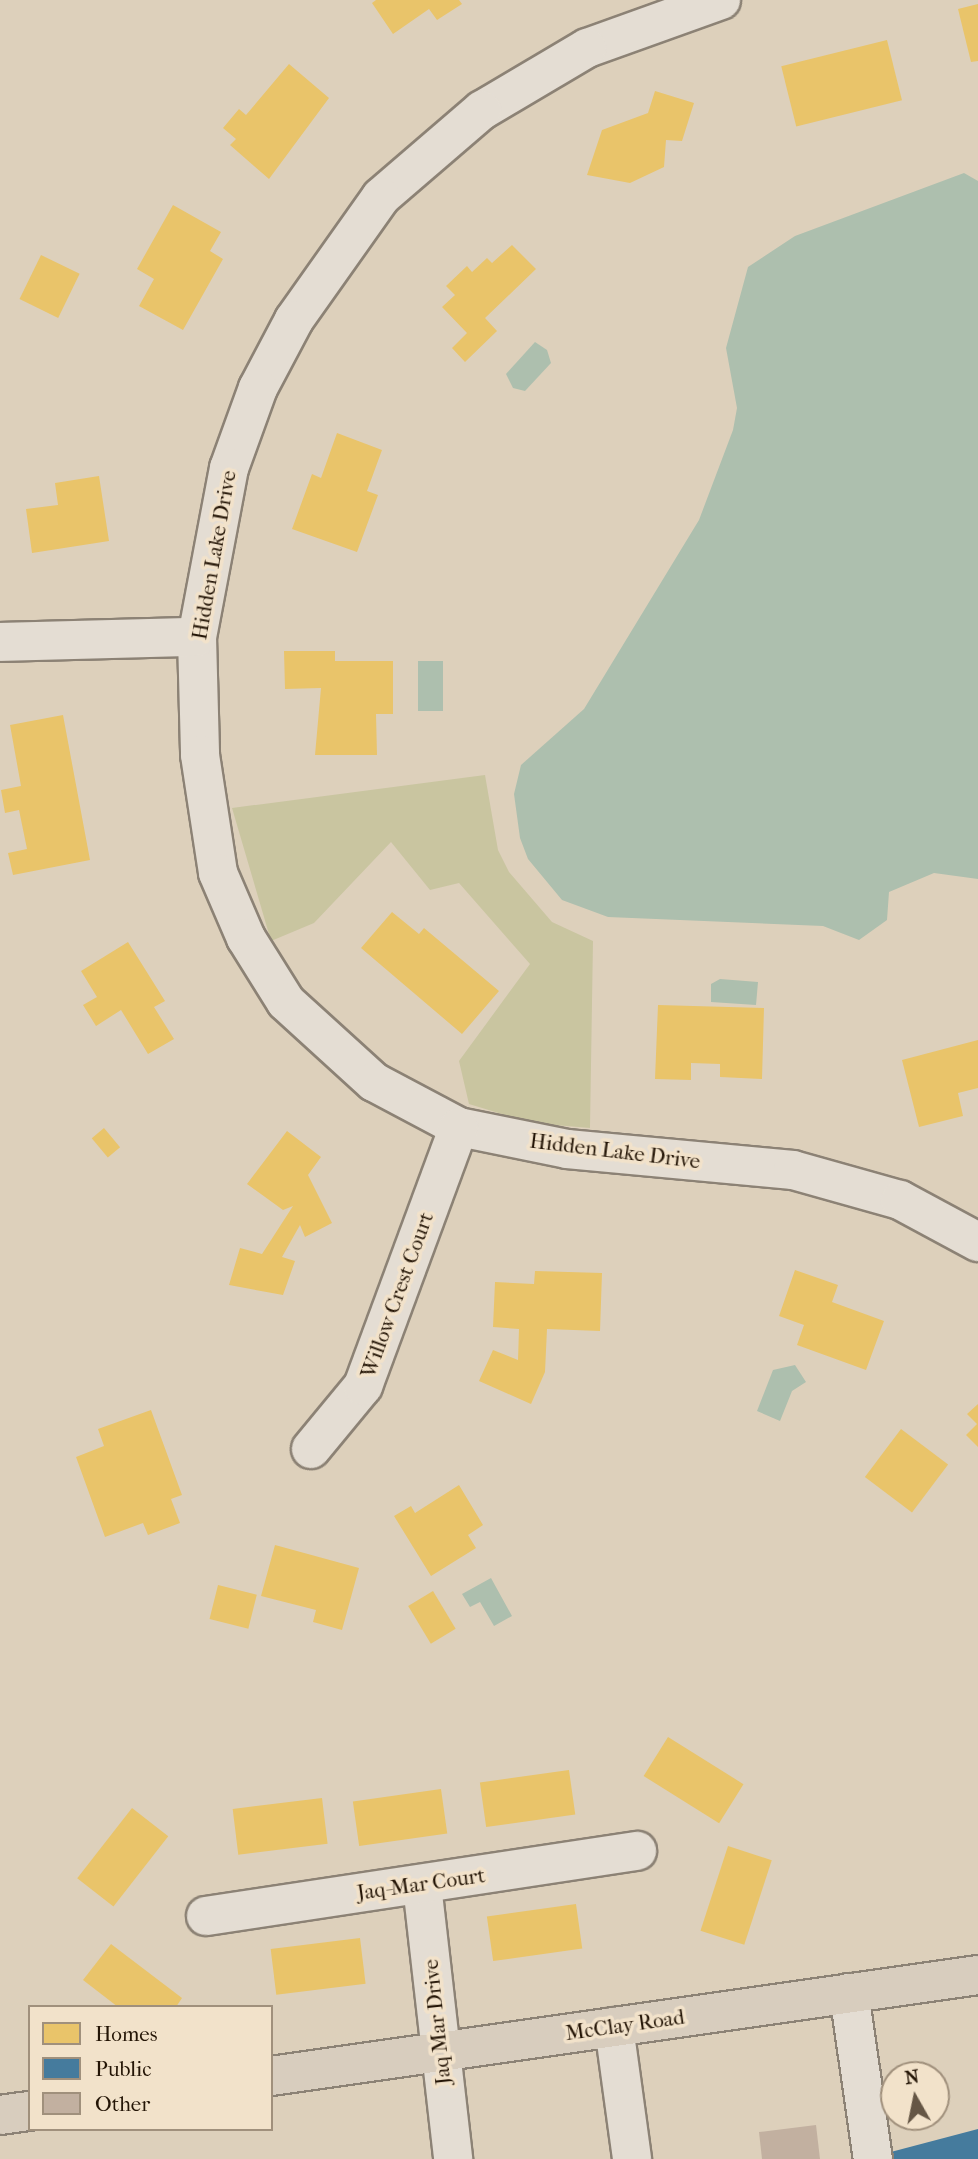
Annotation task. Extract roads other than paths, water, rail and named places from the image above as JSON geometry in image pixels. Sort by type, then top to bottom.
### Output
[{"type":"main road","name":"McClay Road","points":[[273,2076],[978,1975]]},
{"type":"main road","points":[[0,2115],[28,2111]]},
{"type":"street","name":"Hidden Lake Drive","points":[[721,0],[587,48],[534,79],[429,150],[381,197],[294,320],[258,388],[229,468],[197,637],[200,755],[218,873],[246,938],[286,1002],[374,1082],[459,1128],[567,1149],[793,1170],[901,1200],[978,1242]]},
{"type":"street","points":[[0,642],[197,637]]},
{"type":"street","name":"Willow Crest Court","points":[[311,1449],[363,1387],[459,1128]]},
{"type":"street","name":"Jaq-Mar Court","points":[[206,1916],[637,1851]]},
{"type":"street","name":"Jaq Mar Drive","points":[[422,1885],[453,2159]]},
{"type":"street","points":[[849,1993],[873,2159]]},
{"type":"street","points":[[614,2027],[632,2159]]}]
